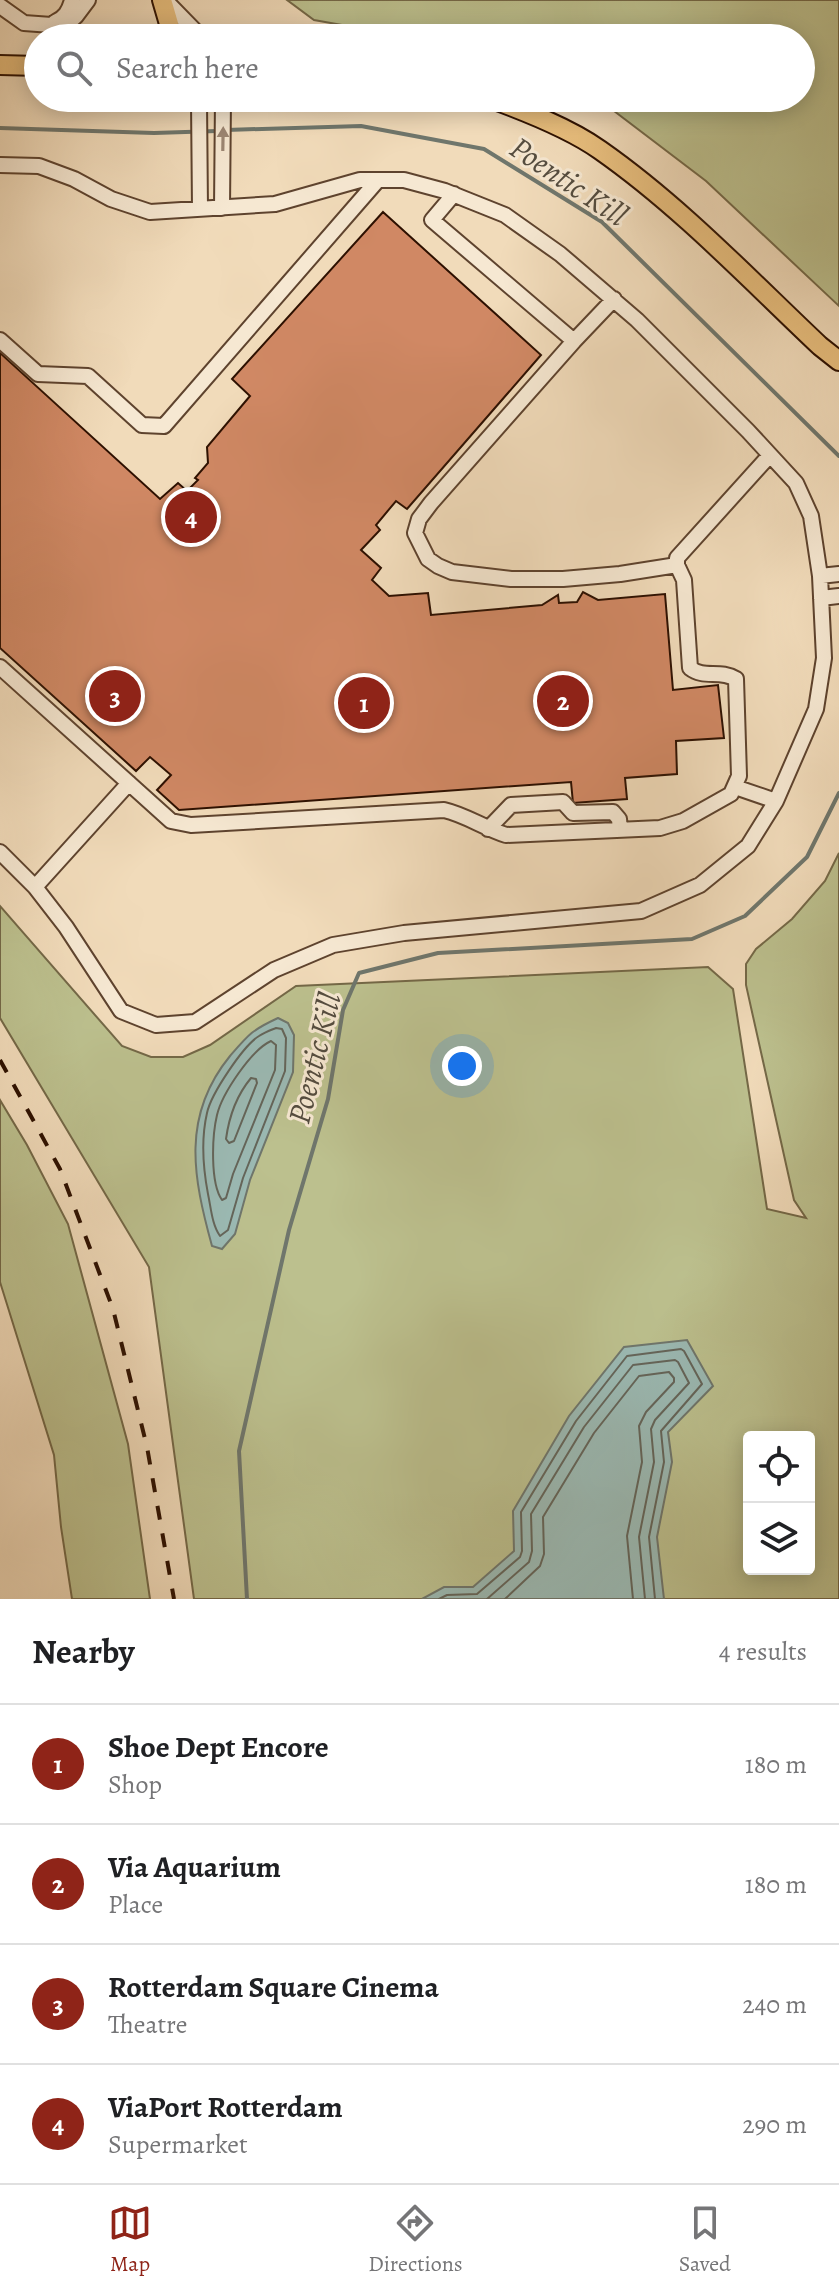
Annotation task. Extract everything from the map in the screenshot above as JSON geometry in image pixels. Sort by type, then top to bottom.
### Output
[{"type":"main road","points":[[164,0],[169,24]]},
{"type":"main road","points":[[0,65],[24,66]]},
{"type":"main road","points":[[526,112],[598,148],[664,200],[839,361]]},
{"type":"street","points":[[50,24],[68,13],[72,0]]},
{"type":"street","points":[[67,24],[88,0]]},
{"type":"street","points":[[164,0],[188,24]]},
{"type":"street","points":[[0,6],[24,23],[36,24]]},
{"type":"street","points":[[200,112],[200,209]]},
{"type":"street","points":[[222,208],[223,112]]},
{"type":"street","points":[[0,165],[39,166],[74,179],[111,199],[150,212],[275,204],[360,180],[404,180],[454,194],[505,215],[560,254],[637,320],[796,483],[811,516],[820,576],[824,658],[816,709],[776,801],[748,846],[700,885],[641,911],[404,933],[333,945],[274,970],[195,1022],[156,1025],[121,1011],[66,927],[35,887],[0,852]]},
{"type":"street","points":[[0,340],[38,374],[88,376],[142,425],[164,426],[378,180]]},
{"type":"street","points":[[454,194],[432,220],[574,341]]},
{"type":"street","points":[[614,299],[419,519],[415,533],[428,559],[452,572],[511,579],[563,579],[677,565]]},
{"type":"street","points":[[0,667],[171,821],[191,825],[444,810],[506,835],[660,828],[683,821],[731,794],[739,776],[736,679],[726,673],[697,674],[690,668],[684,580],[677,558],[770,455]]},
{"type":"street","points":[[820,576],[839,574]]},
{"type":"street","points":[[821,598],[839,596]]},
{"type":"street","points":[[35,887],[129,783]]},
{"type":"street","points":[[735,787],[776,801]]},
{"type":"street","points":[[488,829],[511,805],[563,802],[573,813],[613,812],[619,819],[620,830]]},
{"type":"green space","points":[[287,0],[839,0],[839,306],[706,181],[615,112],[815,112],[815,24],[336,24],[314,20]]},
{"type":"green space","points":[[839,853],[839,1599],[194,1599],[149,1267],[0,1018],[0,906],[122,1046],[151,1057],[183,1057],[210,1045],[296,986],[708,967],[733,989],[767,1209],[806,1218],[794,1200],[746,985],[746,964],[756,949],[792,919],[825,881]]},
{"type":"green space","points":[[0,1100],[68,1224],[128,1444],[150,1599],[72,1599],[54,1455],[0,1282]]},
{"type":"water","points":[[278,1018],[288,1023],[294,1035],[293,1072],[250,1180],[235,1234],[222,1249],[212,1246],[200,1196],[196,1171],[198,1124],[214,1079],[230,1056],[251,1033]]},
{"type":"water","points":[[687,1340],[713,1386],[668,1432],[672,1462],[657,1537],[664,1599],[422,1599],[444,1587],[473,1587],[514,1551],[513,1511],[569,1416],[624,1347]]},
{"type":"building","points":[[383,212],[541,355],[407,509],[396,501],[376,525],[380,530],[361,550],[381,568],[372,580],[389,596],[428,593],[431,615],[542,605],[558,595],[559,603],[577,602],[583,592],[598,600],[665,594],[673,690],[718,685],[724,738],[676,741],[677,774],[625,778],[627,799],[573,803],[571,782],[179,810],[157,790],[171,775],[150,757],[136,771],[0,648],[0,353],[160,499],[178,483],[187,491],[208,463],[207,447],[250,396],[232,379]]},
{"type":"waterway","name":"Poentic Kill","points":[[226,130],[361,126],[484,149],[602,222],[839,456]]},
{"type":"waterway","name":"Poentic Kill","points":[[0,128],[154,133],[217,131]]},
{"type":"waterway","name":"Poentic Kill","points":[[247,1599],[239,1451],[289,1230],[328,1099],[343,1010],[359,973],[438,953],[692,939],[745,916],[807,857],[839,793]]},
{"type":"railway","points":[[0,1060],[60,1169],[113,1309],[147,1447],[174,1599]]},
{"type":"place","name":"ViaPort Rotterdam","points":[[191,517]]},
{"type":"place","name":"Rotterdam Square Cinema","points":[[115,696]]},
{"type":"place","name":"Via Aquarium","points":[[563,701]]},
{"type":"place","name":"Shoe Dept Encore","points":[[364,703]]}]
